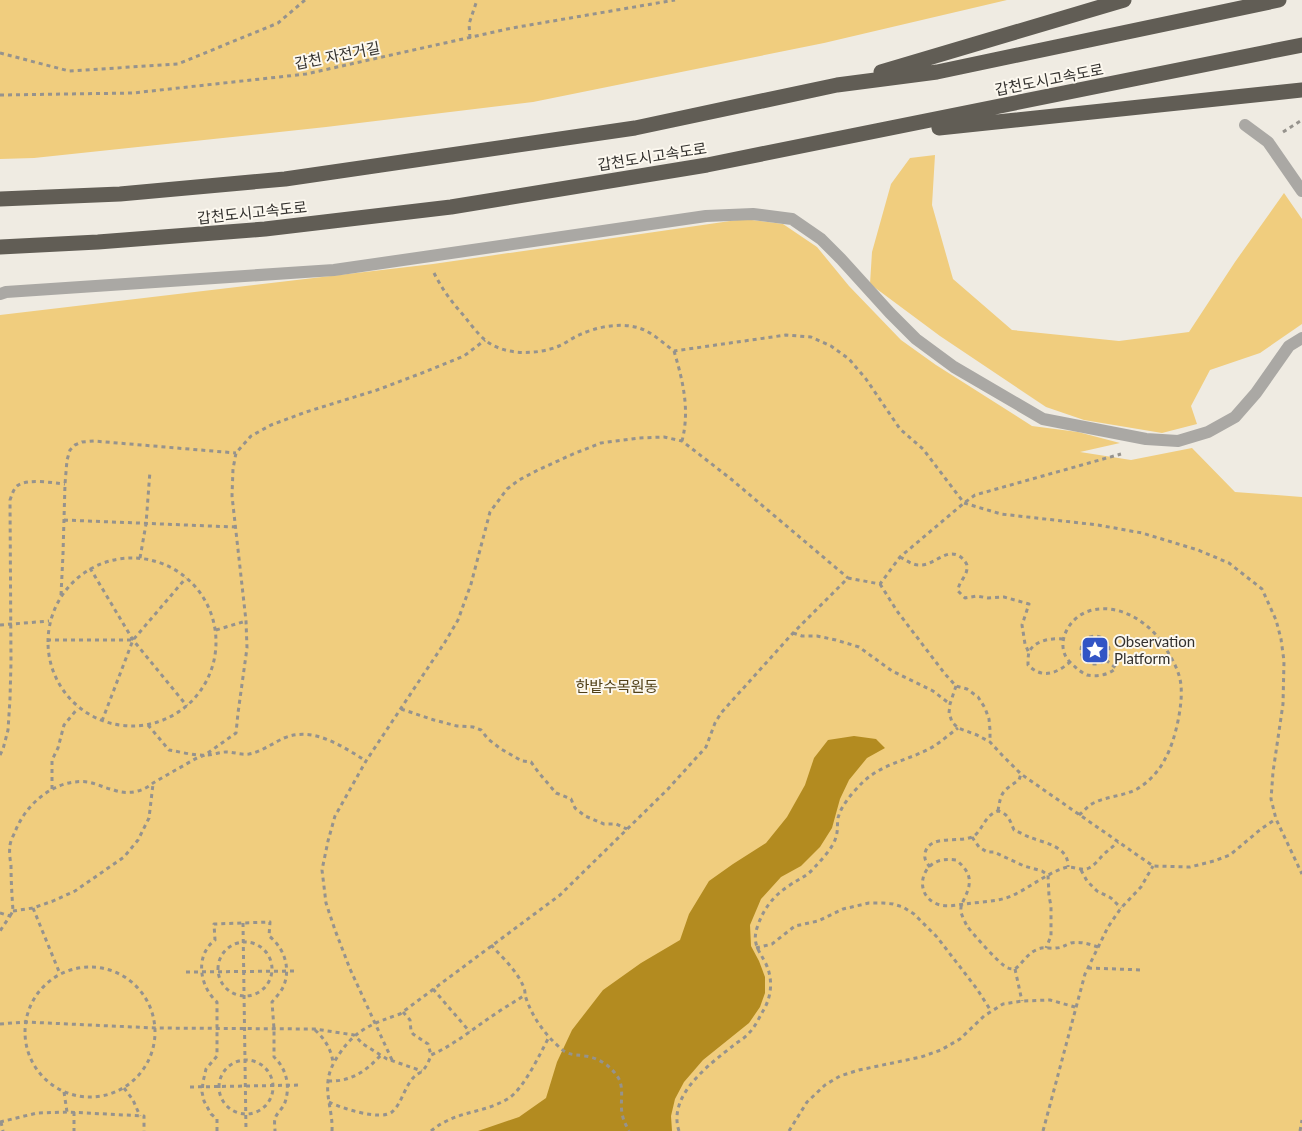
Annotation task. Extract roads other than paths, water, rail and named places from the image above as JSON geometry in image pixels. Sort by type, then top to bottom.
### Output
[{"type":"highway","points":[[837,85],[1124,0]]},
{"type":"highway","name":"갑천도시고속도로","points":[[0,199],[120,194],[285,179],[635,128],[837,85],[938,72],[1278,0]]},
{"type":"highway","name":"갑천도시고속도로","points":[[0,247],[98,242],[265,229],[451,207],[708,165],[1302,45]]},
{"type":"highway","points":[[848,137],[1302,90]]},
{"type":"lane","points":[[1245,124],[1268,142],[1302,191]]},
{"type":"lane","points":[[0,294],[6,292],[334,270],[706,216],[753,214],[792,219],[821,239],[916,340],[954,367],[1043,419],[1146,439],[1178,441],[1208,432],[1235,417],[1256,393],[1289,346],[1302,338]]},
{"type":"place","name":"Observation Platform","points":[[1095,650]]},
{"type":"park label","name":"한밭수목원동","points":[[617,686]]}]
